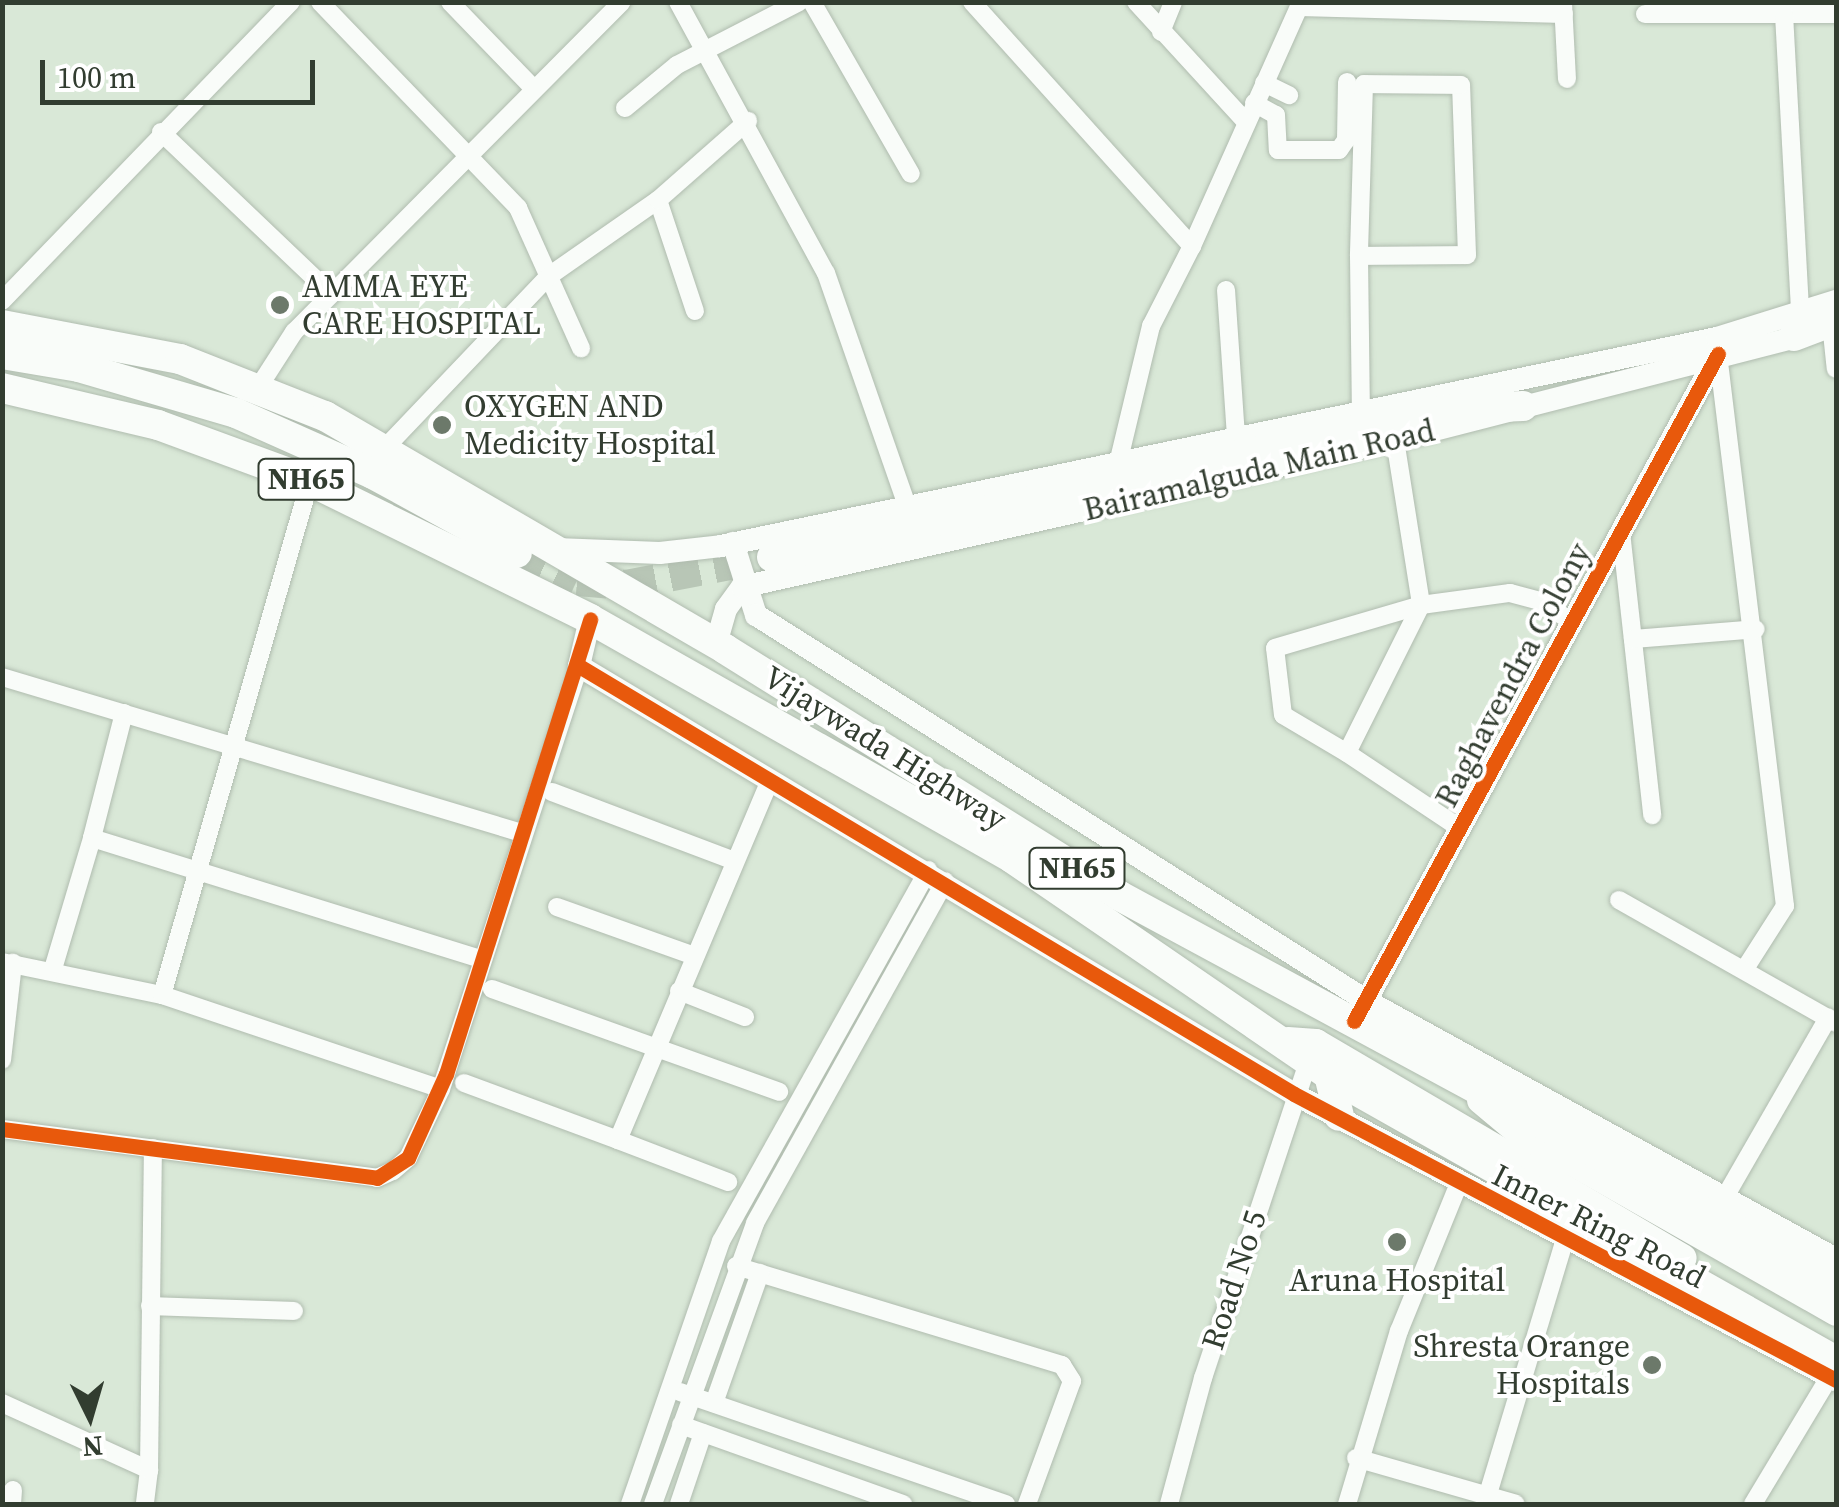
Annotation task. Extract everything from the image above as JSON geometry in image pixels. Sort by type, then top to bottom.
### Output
[{"type":"highway","points":[[1797,323],[1835,328]]},
{"type":"highway","name":"Vijaywada Highway","points":[[2,325],[180,359],[258,388],[385,448],[716,644],[1118,894],[1361,1011],[1450,1072]]},
{"type":"highway","points":[[2,354],[79,367],[236,412],[373,474],[517,552]]},
{"type":"highway","name":"NH65","points":[[2,388],[158,424],[310,481],[590,619]]},
{"type":"highway","points":[[772,557],[1451,408],[1523,406]]},
{"type":"highway","name":"Vijaywada Highway","points":[[590,619],[945,817],[1308,1058]]},
{"type":"highway","points":[[1308,1058],[1340,1116]]},
{"type":"highway","name":"NH65","points":[[1308,1058],[1834,1372]]},
{"type":"highway","name":"NH65","points":[[1450,1072],[1836,1282]]},
{"type":"main road","name":"Vijaywada Highway","points":[[1308,1058],[1316,1043],[1836,1346]]},
{"type":"main road","name":"Vijaywada Highway","points":[[1450,1072],[1518,1132],[1836,1312]]},
{"type":"street","points":[[2,301],[160,132],[291,2]]},
{"type":"street","points":[[320,2],[469,152],[518,208],[581,348]]},
{"type":"street","points":[[450,2],[534,89]]},
{"type":"street","points":[[678,2],[748,121],[826,273],[907,504]]},
{"type":"street","points":[[625,108],[678,65],[799,2]]},
{"type":"street","points":[[812,2],[912,174]]},
{"type":"street","points":[[972,2],[1192,246]]},
{"type":"street","points":[[1136,2],[1246,122]]},
{"type":"street","points":[[1161,32],[1173,2]]},
{"type":"street","points":[[258,388],[294,332],[617,4]]},
{"type":"street","points":[[1119,459],[1151,326],[1192,246],[1300,5],[1564,8],[1566,79]]},
{"type":"street","points":[[1645,14],[1784,14],[1824,10]]},
{"type":"street","points":[[1784,14],[1797,323]]},
{"type":"street","points":[[1254,103],[1276,115],[1278,150],[1339,150],[1346,140],[1347,82]]},
{"type":"street","points":[[1264,83],[1289,94]]},
{"type":"street","points":[[1359,256],[1467,255],[1461,85],[1364,84],[1359,256],[1361,412]]},
{"type":"street","points":[[385,448],[549,276],[658,200],[748,121]]},
{"type":"street","points":[[160,132],[330,294]]},
{"type":"street","points":[[658,200],[695,312]]},
{"type":"street","points":[[1226,290],[1236,435]]},
{"type":"street","points":[[556,549],[660,552],[733,544],[1119,459],[1797,323],[1836,302]]},
{"type":"street","name":"Bairamalguda Main Road","points":[[742,587],[1395,440],[1718,354],[1797,323]]},
{"type":"street","points":[[1835,328],[1836,369]]},
{"type":"street","points":[[1718,354],[1756,629],[1786,906],[1744,970]]},
{"type":"street","name":"Raghavendra Colony","points":[[1361,1011],[1718,354]]},
{"type":"street","points":[[1346,753],[1421,605],[1395,440]]},
{"type":"street","points":[[162,995],[202,871],[310,481]]},
{"type":"street","points":[[1621,532],[1652,815]]},
{"type":"street","points":[[733,544],[742,587],[756,615],[1361,1011],[1725,1197],[1836,1259]]},
{"type":"street","points":[[716,644],[726,609],[742,587]]},
{"type":"street","points":[[1461,829],[1283,715],[1271,654],[1421,605],[1510,593],[1543,602],[1572,623]]},
{"type":"street","points":[[2,1130],[377,1178],[408,1158],[441,1089],[590,619]]},
{"type":"street","points":[[1633,640],[1756,629]]},
{"type":"street","name":"Inner Ring Road","points":[[578,666],[936,876],[1294,1094],[1340,1116],[1458,1186],[1834,1372]]},
{"type":"street","points":[[4,681],[124,713],[522,833]]},
{"type":"street","points":[[54,970],[124,713]]},
{"type":"street","points":[[618,1140],[732,860],[770,782]]},
{"type":"street","points":[[552,792],[732,860]]},
{"type":"street","points":[[92,838],[481,960]]},
{"type":"street","points":[[630,1504],[732,1219],[936,876]]},
{"type":"street","points":[[653,1504],[752,1228],[936,876]]},
{"type":"street","points":[[1620,900],[1832,1020],[1725,1197]]},
{"type":"street","points":[[557,907],[692,955]]},
{"type":"street","points":[[2,1060],[8,962],[162,995],[441,1089]]},
{"type":"street","points":[[492,989],[779,1092]]},
{"type":"street","points":[[679,990],[745,1017]]},
{"type":"street","name":"Road No 5","points":[[1169,1504],[1308,1058]]},
{"type":"street","points":[[464,1083],[728,1182]]},
{"type":"street","points":[[145,1504],[149,1470],[153,1148]]},
{"type":"street","points":[[1347,1504],[1356,1458],[1458,1186]]},
{"type":"street","points":[[732,1219],[752,1228]]},
{"type":"street","points":[[1488,1494],[1565,1239]]},
{"type":"street","points":[[736,1266],[1062,1365],[1072,1381],[1027,1504]]},
{"type":"street","points":[[714,1403],[760,1273]]},
{"type":"street","points":[[150,1306],[294,1311]]},
{"type":"street","points":[[1752,1504],[1834,1372]]},
{"type":"street","points":[[670,1388],[1006,1504]]},
{"type":"street","points":[[2,1404],[149,1470]]},
{"type":"street","points":[[681,1425],[903,1504]]},
{"type":"street","points":[[678,1504],[703,1434]]},
{"type":"street","points":[[1356,1458],[1516,1504]]},
{"type":"tunnel","points":[[517,553],[577,581],[626,585],[772,557]]},
{"type":"cycle path","points":[[1354,1021],[1718,354]]},
{"type":"cycle path","points":[[2,1129],[377,1178],[408,1158],[446,1074],[590,619]]},
{"type":"cycle path","points":[[579,666],[1294,1094],[1836,1380]]},
{"type":"place","name":"AMMA EYE CARE HOSPITAL","points":[[280,305]]},
{"type":"place","name":"OXYGEN AND Medicity Hospital","points":[[442,425]]},
{"type":"place","name":"Aruna Hospital","points":[[1397,1242]]},
{"type":"place","name":"Shresta Orange Hospitals","points":[[1652,1365]]}]
